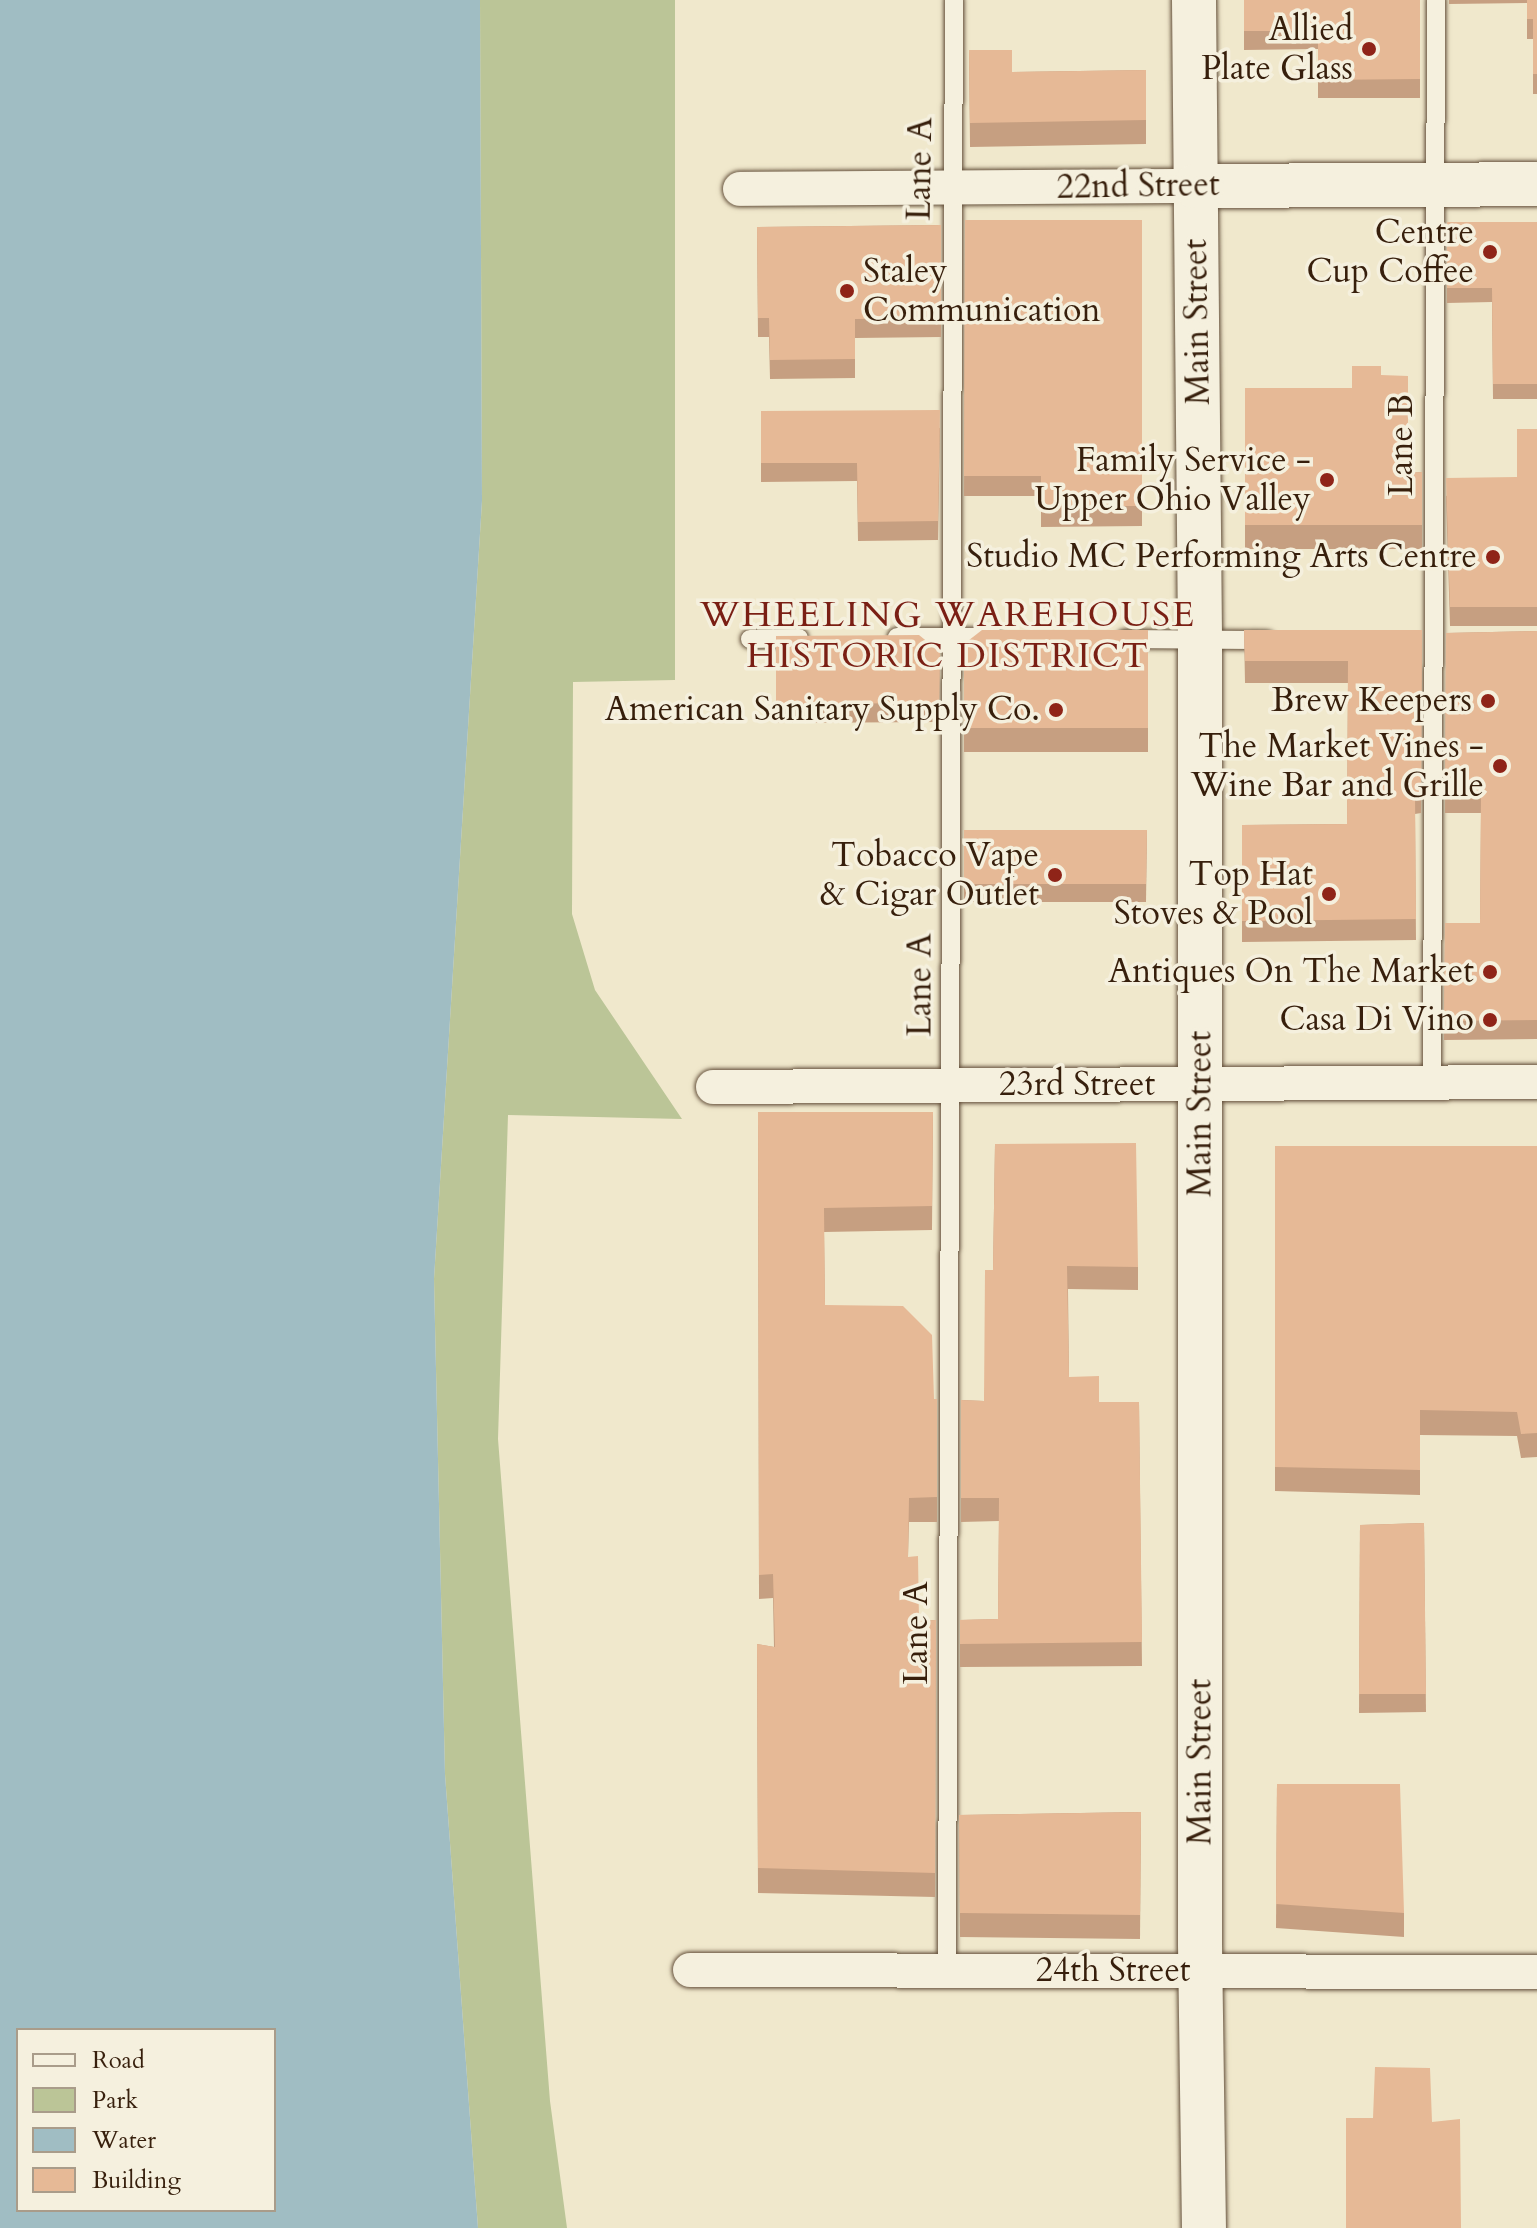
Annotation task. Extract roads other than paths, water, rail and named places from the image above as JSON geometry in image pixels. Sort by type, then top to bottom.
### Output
[{"type":"street","name":"Main Street","points":[[1194,0],[1200,640],[1200,1972],[1204,2228]]},
{"type":"street","name":"22nd Street","points":[[740,189],[1537,184]]},
{"type":"street","name":"23rd Street","points":[[713,1087],[1537,1082]]},
{"type":"street","name":"24th Street","points":[[690,1970],[1537,1972]]},
{"type":"lane","name":"Lane A","points":[[947,1971],[954,0]]},
{"type":"lane","name":"Lane B","points":[[1432,1083],[1436,0]]},
{"type":"lane","points":[[873,637],[1008,637]]},
{"type":"lane","points":[[750,639],[812,638]]},
{"type":"lane","points":[[1110,639],[1293,639]]},
{"type":"water","points":[[0,0],[480,0],[482,501],[434,1279],[445,1774],[478,2228],[0,2228]]},
{"type":"place","name":"Allied Plate Glass","points":[[1369,49]]},
{"type":"place","name":"Centre Cup Coffee","points":[[1490,252]]},
{"type":"place","name":"Staley Communication","points":[[847,291]]},
{"type":"place","name":"Family Service - Upper Ohio Valley","points":[[1327,480]]},
{"type":"place","name":"Studio MC Performing Arts Centre","points":[[1493,557]]},
{"type":"place","name":"Brew Keepers","points":[[1488,701]]},
{"type":"place","name":"American Sanitary Supply Co.","points":[[1056,710]]},
{"type":"place","name":"The Market Vines - Wine Bar and Grille","points":[[1500,766]]},
{"type":"place","name":"Tobacco Vape & Cigar Outlet","points":[[1055,875]]},
{"type":"place","name":"Top Hat Stoves & Pool","points":[[1329,894]]},
{"type":"place","name":"Antiques On The Market","points":[[1490,972]]},
{"type":"place","name":"Casa Di Vino","points":[[1490,1020]]},
{"type":"district","name":"WHEELING WAREHOUSE HISTORIC DISTRICT","points":[[948,634]]}]
